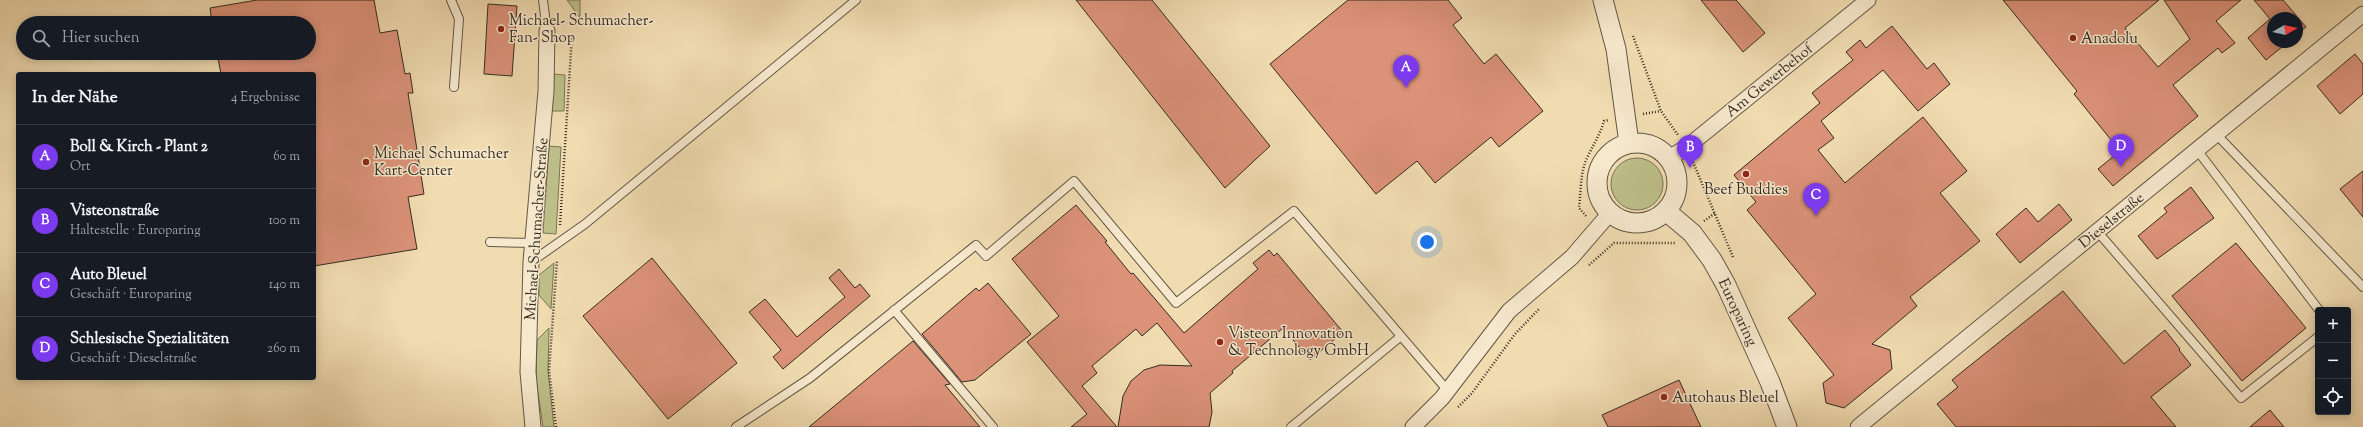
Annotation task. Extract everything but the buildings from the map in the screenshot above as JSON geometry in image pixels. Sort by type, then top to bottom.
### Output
[{"type":"street","points":[[1603,0],[1616,49],[1629,143]]},
{"type":"street","name":"Am Gewerbehof","points":[[1669,158],[1687,147],[1868,0]]},
{"type":"street","name":"Dieselstraße","points":[[1858,427],[2363,14]]},
{"type":"street","name":"Michael-Schumacher-Straße","points":[[533,427],[528,372],[531,262],[546,91],[547,31]]},
{"type":"street","points":[[1629,143],[1651,145],[1669,158],[1676,171],[1678,185],[1674,199],[1666,211],[1654,220],[1638,224],[1623,221],[1610,213],[1600,198],[1597,181],[1602,164],[1613,151],[1629,143]]},
{"type":"street","name":"Europaring","points":[[1666,211],[1692,233],[1712,260],[1726,285],[1770,382],[1787,427]]},
{"type":"street","points":[[1413,427],[1448,391],[1509,311],[1572,257],[1610,213]]},
{"type":"lane","points":[[452,0],[459,19],[454,87]]},
{"type":"lane","points":[[543,0],[547,31]]},
{"type":"lane","points":[[531,262],[585,224],[856,0]]},
{"type":"lane","points":[[2216,134],[2363,287]]},
{"type":"lane","points":[[2197,150],[2317,307]]},
{"type":"lane","points":[[736,427],[810,378],[976,245],[986,256],[1074,181],[1176,303],[1294,211],[1448,391]]},
{"type":"lane","points":[[2097,231],[2241,398],[2315,339]]},
{"type":"lane","points":[[490,242],[533,243]]},
{"type":"lane","points":[[894,310],[993,427]]},
{"type":"lane","points":[[1291,427],[1400,336]]},
{"type":"path","points":[[1632,34],[1661,111],[1687,147],[1736,264]]},
{"type":"path","points":[[1614,243],[1579,208],[1581,180],[1586,158],[1600,135],[1604,121],[1661,111]]},
{"type":"path","points":[[1584,269],[1614,243],[1677,243],[1692,233],[1706,218],[1715,213]]},
{"type":"path","points":[[1455,410],[1472,394],[1516,334],[1541,307]]},
{"type":"green space","points":[[567,0],[580,0],[580,18]]},
{"type":"green space","points":[[553,74],[565,75],[564,111],[552,111]]},
{"type":"green space","points":[[549,146],[561,147],[556,234],[543,233]]},
{"type":"green space","points":[[1632,158],[1642,158],[1656,165],[1663,179],[1663,189],[1656,203],[1642,210],[1632,210],[1622,206],[1615,199],[1611,189],[1611,179],[1615,169],[1622,162]]},
{"type":"green space","points":[[554,263],[551,309],[539,295],[539,275]]},
{"type":"green space","points":[[549,328],[548,371],[554,427],[543,427],[536,380],[537,340]]},
{"type":"place","name":"Michael- Schumacher- Fan- Shop","points":[[501,29]]},
{"type":"place","name":"Anadolu","points":[[2073,38]]},
{"type":"place","name":"Boll & Kirch - Plant 2","points":[[1406,88]]},
{"type":"place","name":"Michael Schumacher Kart-Center","points":[[366,162]]},
{"type":"place","name":"Schlesische Spezialitäten","points":[[2121,167]]},
{"type":"place","name":"Visteonstraße","points":[[1690,168]]},
{"type":"place","name":"Beef Buddies","points":[[1746,174]]},
{"type":"place","name":"Auto Bleuel","points":[[1816,216]]},
{"type":"place","name":"Visteon Innovation & Technology GmbH","points":[[1220,342]]},
{"type":"place","name":"Autohaus Bleuel","points":[[1664,397]]}]
